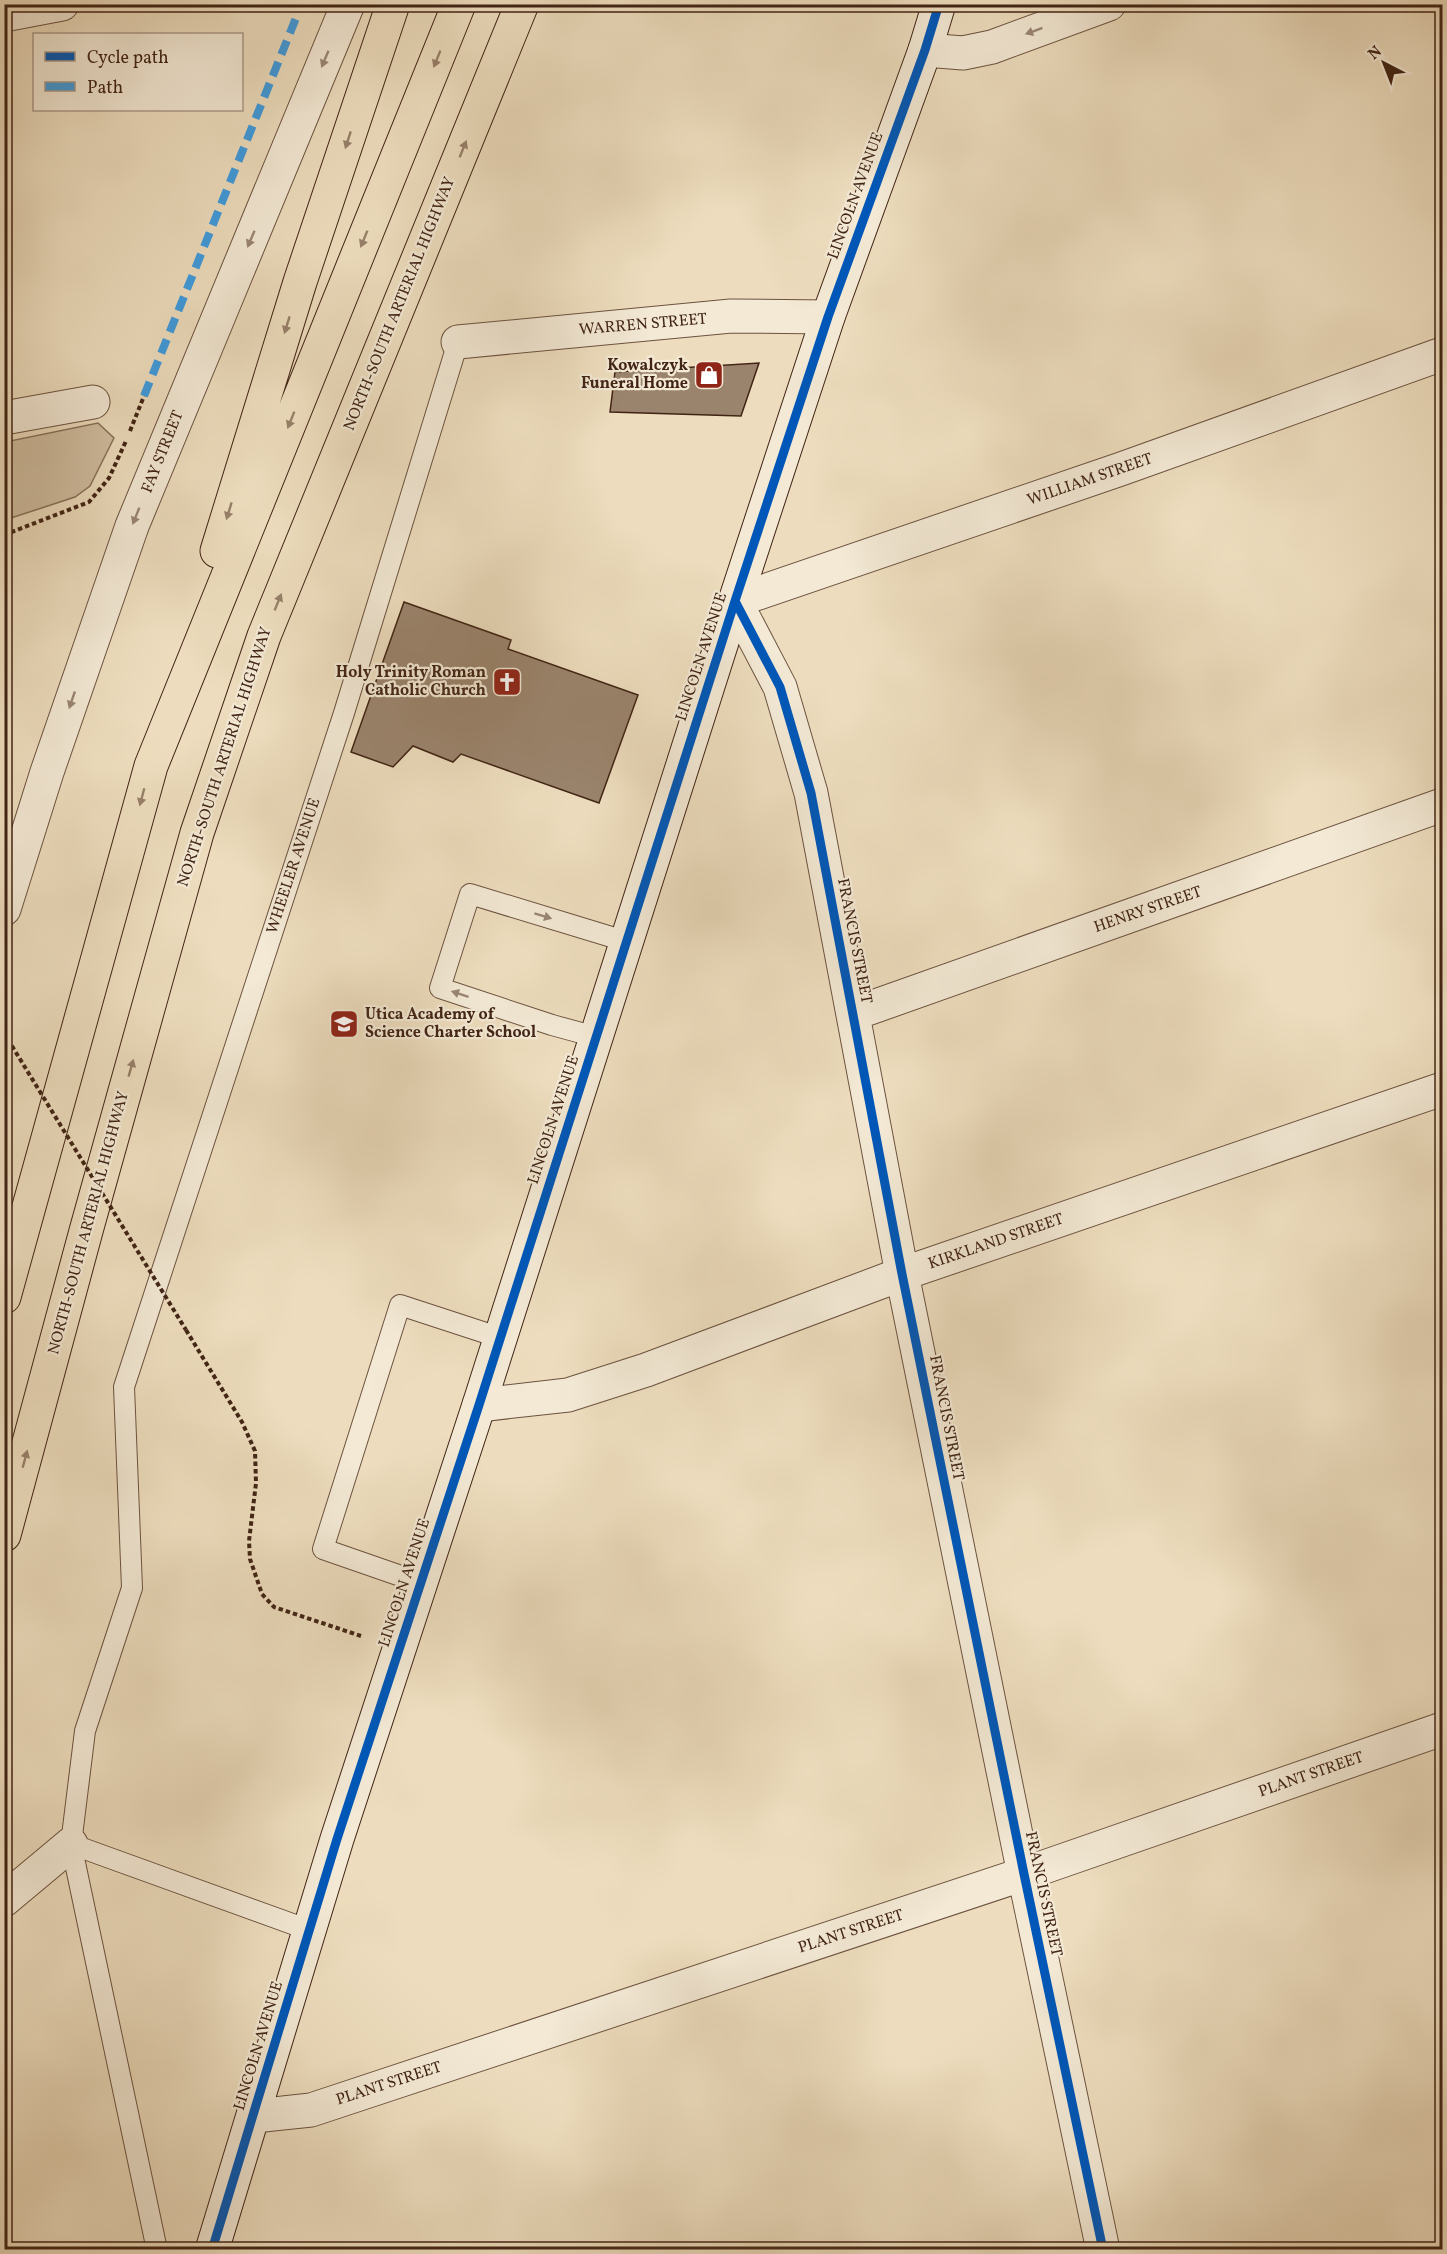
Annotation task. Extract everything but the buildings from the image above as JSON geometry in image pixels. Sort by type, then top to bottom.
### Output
[{"type":"highway","points":[[4,1297],[151,766],[300,282],[393,4]]},
{"type":"highway","points":[[151,766],[459,4]]},
{"type":"highway","name":"NORTH-SOUTH ARTERIAL HIGHWAY","points":[[4,1535],[86,1231],[205,811],[264,636],[522,4]]},
{"type":"street","points":[[4,15],[62,4]]},
{"type":"street","name":"FAY STREET","points":[[4,909],[47,772],[132,526],[348,4]]},
{"type":"street","name":"LINCOLN AVENUE","points":[[212,2250],[337,1839],[501,1338],[735,601],[828,317],[925,50],[939,4]]},
{"type":"street","points":[[925,50],[963,52],[992,47],[1109,4]]},
{"type":"street","name":"WARREN STREET","points":[[458,342],[731,316],[828,317]]},
{"type":"street","name":"WILLIAM STREET","points":[[735,601],[1121,469],[1443,354]]},
{"type":"street","points":[[4,418],[93,402]]},
{"type":"street","name":"FRANCIS STREET","points":[[735,601],[780,687],[810,793],[902,1274],[1103,2250]]},
{"type":"street","name":"HENRY STREET","points":[[853,1014],[1443,805]]},
{"type":"street","name":"KIRKLAND STREET","points":[[479,1405],[568,1395],[646,1371],[902,1274],[1443,1089]]},
{"type":"street","name":"PLANT STREET","points":[[254,2116],[311,2110],[1024,1875],[1443,1729]]},
{"type":"street","points":[[4,1900],[71,1844]]},
{"type":"lane","name":"WHEELER AVENUE","points":[[71,1844],[85,1731],[132,1588],[124,1387],[344,713],[458,342]]},
{"type":"lane","points":[[596,1037],[440,988],[470,894],[627,942]]},
{"type":"lane","points":[[421,1583],[323,1549],[400,1305],[501,1338]]},
{"type":"lane","points":[[71,1844],[309,1930]]},
{"type":"lane","points":[[71,1844],[157,2250]]},
{"type":"path","points":[[4,536],[89,502],[109,478],[144,396]]},
{"type":"path","points":[[4,1034],[242,1422],[255,1451],[256,1483],[249,1540],[250,1559],[255,1580],[262,1594],[274,1607],[361,1636]]},
{"type":"shaded area","points":[[98,423],[114,438],[90,486],[75,497],[5,520],[5,442]]},
{"type":"marked path","points":[[144,396],[298,13],[299,4]]},
{"type":"cycle path","points":[[212,2250],[337,1839],[479,1405],[735,601],[828,317],[925,50],[939,4]]},
{"type":"cycle path","points":[[735,601],[780,687],[811,793],[902,1274],[1103,2250]]},
{"type":"place","name":"Kowalczyk Funeral Home","points":[[709,375]]},
{"type":"place","name":"Holy Trinity Roman Catholic Church","points":[[507,682]]},
{"type":"place","name":"Utica Academy of Science Charter School","points":[[344,1024]]}]
